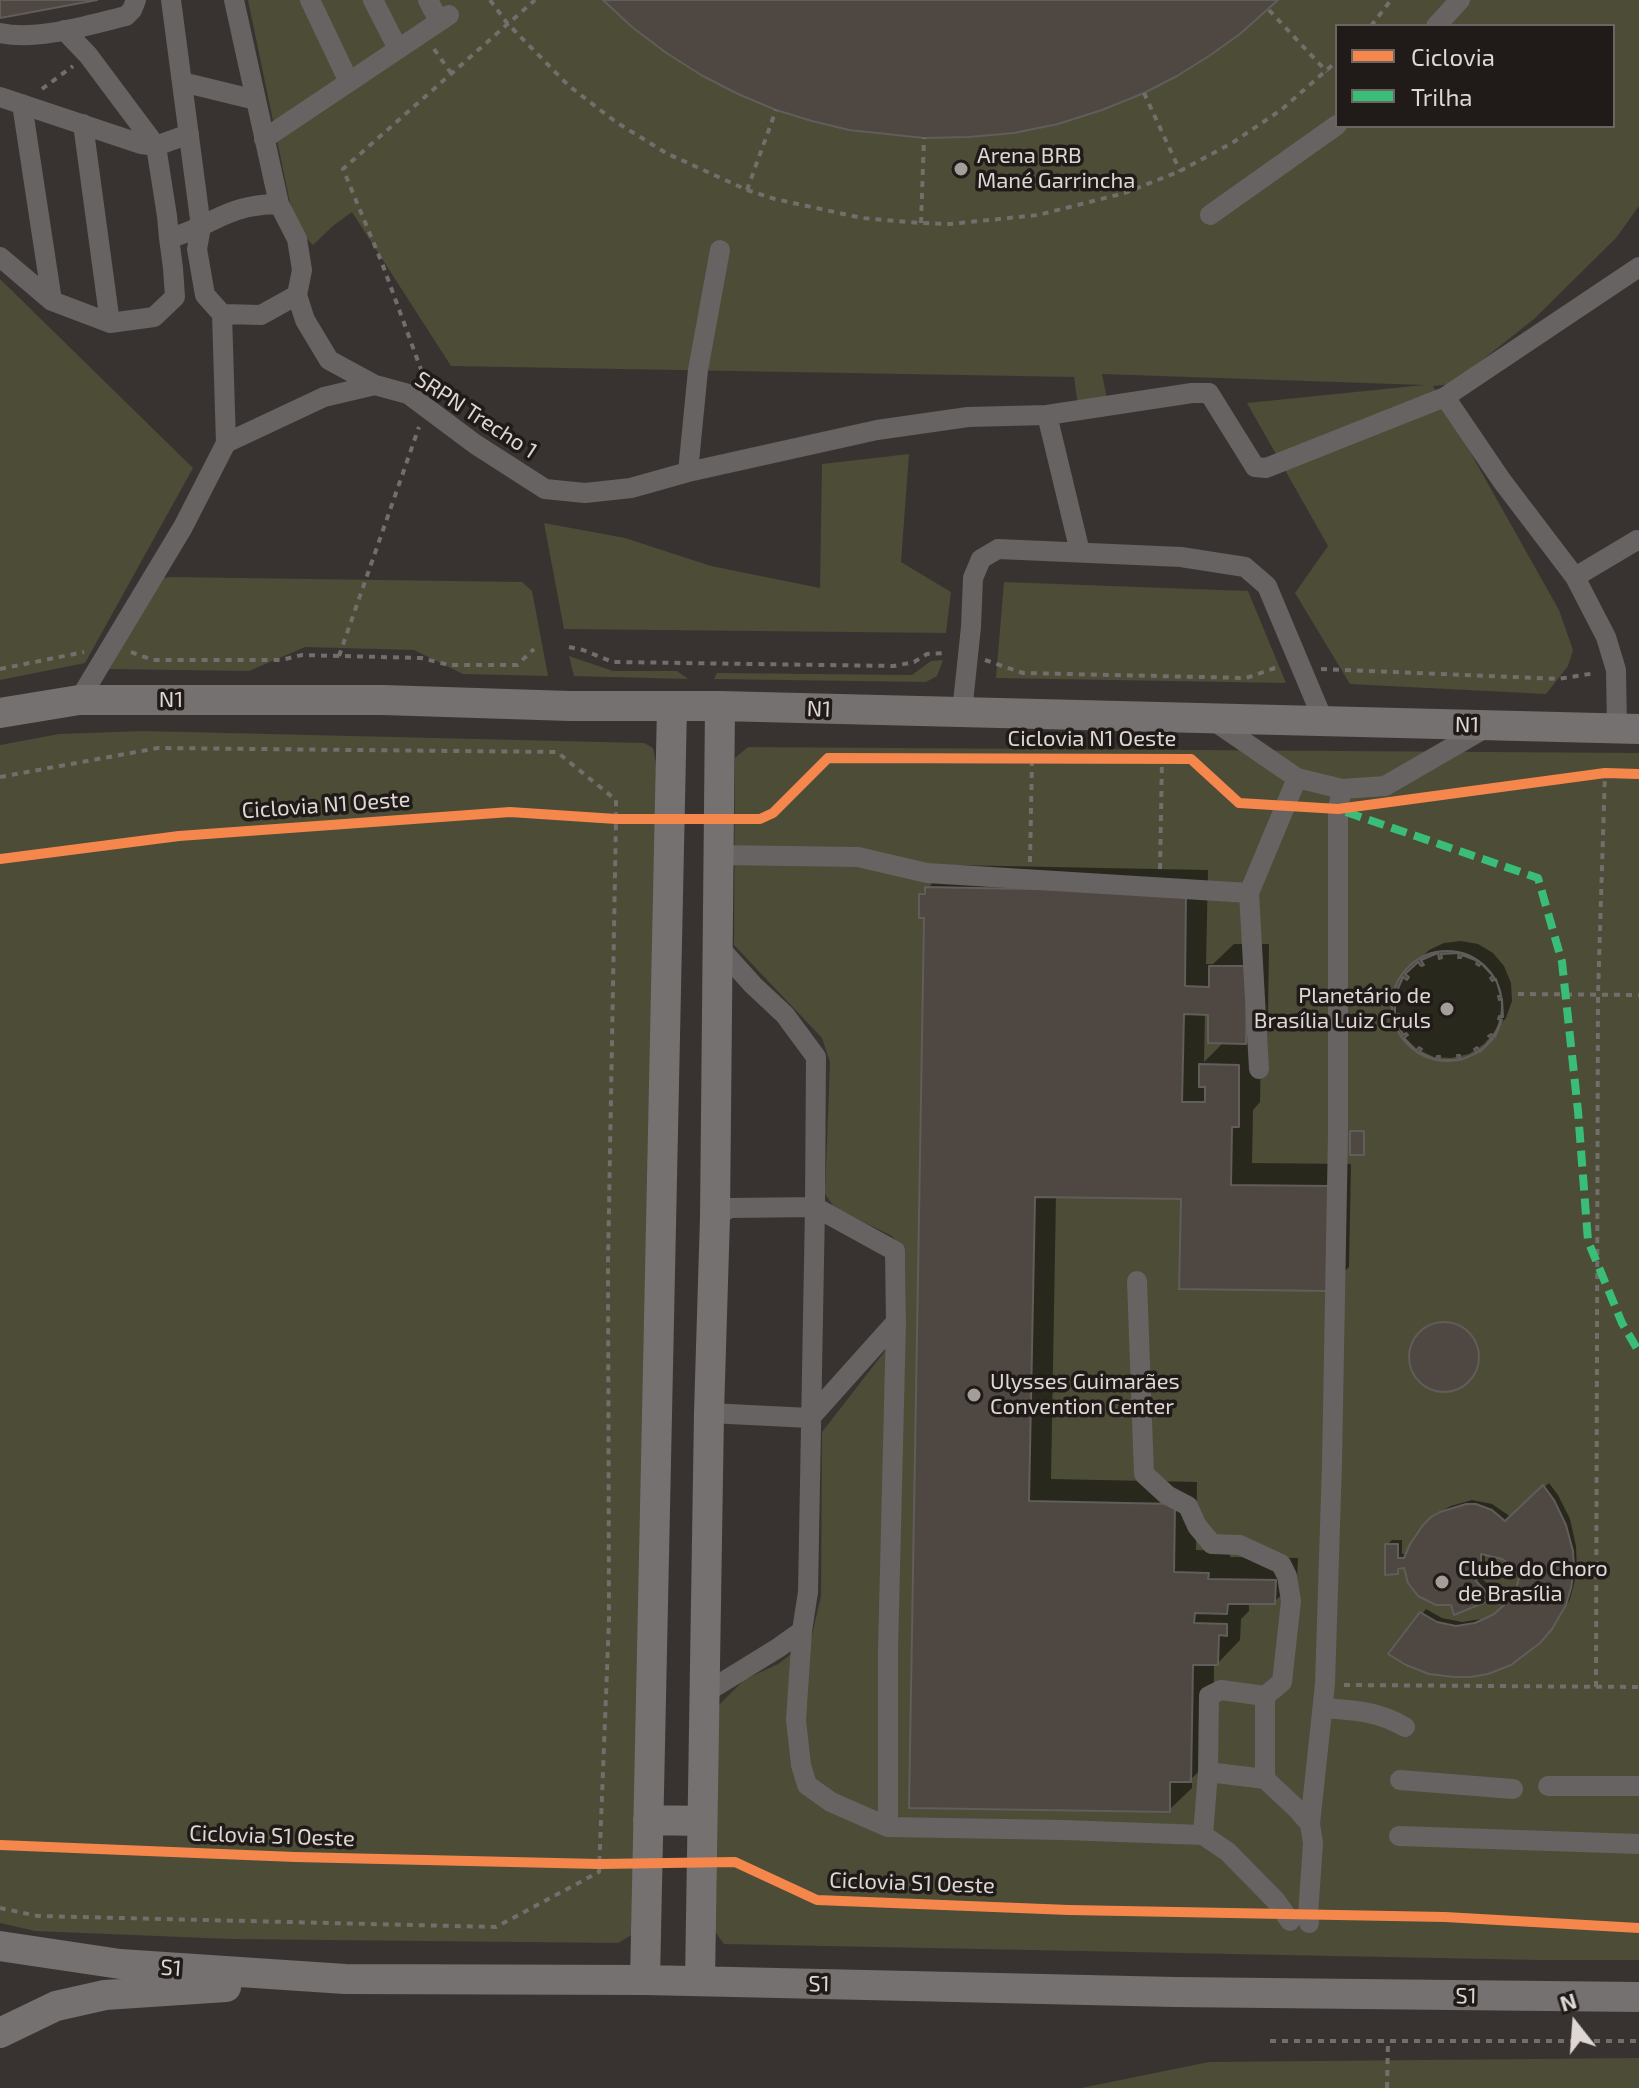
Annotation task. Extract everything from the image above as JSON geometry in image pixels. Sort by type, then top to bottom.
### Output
[{"type":"highway","name":"N1","points":[[0,713],[79,700],[383,700],[1628,728]]},
{"type":"highway","points":[[645,1980],[672,706]]},
{"type":"highway","points":[[700,1981],[715,1217],[720,706]]},
{"type":"highway","points":[[669,854],[718,855]]},
{"type":"highway","points":[[648,1820],[702,1821]]},
{"type":"highway","name":"S1","points":[[0,1946],[120,1964],[345,1979],[645,1980],[1175,1992],[1639,1997]]},
{"type":"highway","points":[[0,2033],[56,2006],[105,1995],[345,1979]]},
{"type":"lane","points":[[0,33],[14,36],[64,30],[126,16],[136,0]]},
{"type":"lane","points":[[79,700],[183,527],[226,443],[222,314],[205,295],[197,249],[201,227],[171,0]]},
{"type":"lane","name":"SRPN Trecho 1","points":[[234,0],[279,204],[297,239],[302,270],[297,295],[305,320],[329,360],[375,385],[408,394],[475,444],[545,489],[585,493],[631,488],[688,472],[892,428],[968,417],[1047,415],[1192,393],[1209,393],[1255,467],[1266,468],[1445,397]]},
{"type":"lane","points":[[310,0],[349,82]]},
{"type":"lane","points":[[373,0],[398,49]]},
{"type":"lane","points":[[264,139],[437,22],[428,0]]},
{"type":"lane","points":[[1438,24],[1460,0]]},
{"type":"lane","points":[[0,257],[52,301],[110,323],[154,317],[175,297],[156,146],[88,55],[64,30]]},
{"type":"lane","points":[[182,82],[256,100]]},
{"type":"lane","points":[[0,97],[141,144],[156,146],[189,134]]},
{"type":"lane","points":[[22,104],[52,301]]},
{"type":"lane","points":[[83,124],[110,323]]},
{"type":"lane","points":[[1210,215],[1335,126]]},
{"type":"lane","points":[[169,238],[185,235],[223,215],[256,204],[279,204]]},
{"type":"lane","points":[[688,472],[698,370],[720,250]]},
{"type":"lane","points":[[1628,728],[1606,637],[1575,577],[1502,481],[1445,397],[1639,267]]},
{"type":"lane","points":[[222,314],[261,315],[297,295]]},
{"type":"lane","points":[[226,443],[324,397],[375,385]]},
{"type":"lane","points":[[1047,415],[1080,552]]},
{"type":"lane","points":[[1575,577],[1639,541]]},
{"type":"lane","points":[[962,712],[973,578],[981,559],[998,549],[1181,557],[1245,567],[1267,586],[1324,722]]},
{"type":"lane","points":[[1211,719],[1297,778],[1342,789],[1385,786],[1490,725]]},
{"type":"lane","points":[[1259,1069],[1249,893],[1297,778]]},
{"type":"lane","points":[[717,945],[785,1015],[816,1057],[808,1592],[796,1720],[801,1765],[807,1785],[831,1802],[888,1827],[1203,1835],[1228,1852],[1299,1922],[1308,1915],[1313,1843],[1310,1824],[1325,1684],[1333,1447],[1338,1133],[1338,809],[1342,789]]},
{"type":"lane","points":[[718,855],[858,857],[927,873],[1249,893]]},
{"type":"lane","points":[[715,1217],[730,1208],[815,1207],[895,1251],[888,1827]]},
{"type":"lane","points":[[1137,1281],[1144,1474],[1167,1495],[1188,1506],[1197,1526],[1212,1544],[1240,1545],[1281,1564],[1287,1576],[1291,1601],[1282,1682],[1265,1696],[1221,1690],[1209,1696],[1203,1835]]},
{"type":"lane","points":[[810,1418],[896,1322]]},
{"type":"lane","points":[[709,1413],[810,1418]]},
{"type":"lane","points":[[705,1693],[802,1631]]},
{"type":"lane","points":[[1265,1696],[1265,1779]]},
{"type":"lane","points":[[1323,1708],[1364,1710],[1405,1727]]},
{"type":"lane","points":[[1208,1772],[1265,1779],[1310,1824]]},
{"type":"lane","points":[[1400,1780],[1513,1789]]},
{"type":"lane","points":[[1548,1786],[1639,1786]]},
{"type":"lane","points":[[1399,1836],[1639,1844]]},
{"type":"path","points":[[490,0],[507,23],[569,86],[616,122],[666,153],[747,190],[775,199],[862,218],[921,223],[950,224],[1038,215],[1125,193],[1180,171],[1232,143],[1281,110],[1335,63]]},
{"type":"path","points":[[339,656],[418,428],[430,411],[432,399],[382,263],[343,169],[535,0]]},
{"type":"path","points":[[1373,24],[1391,0]]},
{"type":"path","points":[[1269,10],[1327,72]]},
{"type":"path","points":[[437,22],[451,73]]},
{"type":"path","points":[[22,104],[88,55]]},
{"type":"path","points":[[1144,93],[1180,171]]},
{"type":"path","points":[[747,190],[776,110]]},
{"type":"path","points":[[921,223],[924,138]]},
{"type":"path","points":[[569,647],[613,662],[703,664],[894,666],[914,662],[927,654],[945,653]]},
{"type":"path","points":[[128,651],[153,660],[281,660],[302,655],[421,658],[449,665],[517,665],[534,649]]},
{"type":"path","points":[[0,669],[86,651]]},
{"type":"path","points":[[0,777],[158,748],[557,752],[616,800],[608,1264],[609,1620],[599,1872],[496,1927],[38,1916],[0,1908]]},
{"type":"path","points":[[1029,880],[1032,759]]},
{"type":"path","points":[[1159,888],[1162,759]]},
{"type":"path","points":[[1589,775],[1610,773],[1598,994],[1596,1687]]},
{"type":"path","points":[[601,818],[630,819]]},
{"type":"path","points":[[1518,994],[1639,995]]},
{"type":"path","points":[[1325,1684],[1639,1687]]},
{"type":"path","points":[[584,1863],[647,1863]]},
{"type":"path","points":[[1270,2041],[1639,2041]]},
{"type":"path","points":[[1387,2088],[1388,2041]]},
{"type":"green space","name":"Arena BRB Mané Garrincha","points":[[248,0],[1639,0],[1639,206],[1616,238],[1534,319],[1452,384],[1433,386],[1559,610],[1573,650],[1568,666],[1546,694],[1350,684],[1295,593],[1328,546],[1247,403],[1424,385],[1102,374],[1107,399],[1078,406],[1074,377],[451,366],[352,212],[313,245],[295,227]]},
{"type":"green space","points":[[0,279],[193,468],[85,663],[0,680]]},
{"type":"green space","points":[[909,454],[901,562],[951,592],[946,633],[564,629],[544,523],[625,538],[711,566],[820,588],[822,464]]},
{"type":"green space","points":[[160,579],[522,582],[532,591],[548,676],[463,674],[414,650],[305,647],[249,671],[109,669]]},
{"type":"green space","points":[[1004,582],[1248,591],[1286,683],[996,678]]},
{"type":"green space","points":[[569,656],[613,671],[677,671],[688,679],[574,676]]},
{"type":"green space","points":[[943,660],[937,676],[926,682],[714,679],[717,673],[912,675],[931,661]]},
{"type":"green space","points":[[144,731],[644,743],[653,748],[657,769],[633,1934],[618,1943],[231,1939],[35,1931],[0,1923],[0,745],[59,734]]},
{"type":"green space","points":[[748,747],[1639,753],[1639,1960],[724,1944],[713,1929],[717,1707],[744,1680],[778,1664],[811,1639],[821,1596],[822,1432],[906,1324],[905,1252],[892,1236],[835,1208],[825,1194],[830,1062],[822,1038],[734,945],[735,758]],"holes":[[[926,887],[1175,891],[1185,986],[1209,987],[1209,966],[1247,966],[1246,1044],[1208,1043],[1208,1015],[1184,1014],[1182,1102],[1205,1102],[1200,1065],[1239,1065],[1239,1127],[1232,1127],[1231,1185],[1329,1186],[1327,1291],[1179,1289],[1181,1199],[1035,1197],[1029,1501],[1175,1504],[1174,1572],[1208,1573],[1208,1579],[1276,1580],[1275,1604],[1228,1604],[1227,1614],[1195,1613],[1194,1623],[1227,1624],[1227,1635],[1219,1635],[1218,1665],[1193,1665],[1191,1782],[1170,1782],[1169,1812],[909,1807],[924,918],[919,917],[919,895],[925,894]]]},
{"type":"green space","points":[[1639,2058],[1639,2088],[1081,2088],[1209,2062]]},
{"type":"building","points":[[0,0],[97,0],[0,18]]},
{"type":"building","points":[[603,0],[1278,0],[1240,34],[1177,76],[1102,110],[1058,124],[1014,133],[924,138],[849,130],[776,110],[738,94],[665,52]]},
{"type":"building","name":"Ulysses Guimarães Convention Center","points":[[925,887],[1186,892],[1185,986],[1209,987],[1209,966],[1247,966],[1246,1044],[1208,1043],[1208,1015],[1184,1014],[1182,1102],[1205,1102],[1205,1087],[1199,1087],[1199,1064],[1239,1065],[1239,1127],[1232,1127],[1231,1185],[1329,1186],[1327,1291],[1179,1289],[1181,1199],[1035,1197],[1029,1501],[1175,1504],[1174,1572],[1209,1573],[1208,1579],[1276,1580],[1275,1604],[1228,1604],[1227,1614],[1195,1613],[1194,1623],[1227,1624],[1227,1636],[1219,1635],[1218,1665],[1193,1665],[1191,1782],[1170,1782],[1170,1812],[909,1808],[924,918],[919,918],[919,894],[925,894]]},
{"type":"building","name":"Planetário de Brasília Luiz Cruls","points":[[1447,951],[1468,955],[1486,967],[1498,985],[1502,1006],[1498,1027],[1486,1045],[1468,1057],[1447,1061],[1426,1057],[1408,1045],[1396,1027],[1392,1006],[1396,985],[1408,967],[1426,955]]},
{"type":"building","name":"Planetário de Brasília Luiz Cruls","points":[[1438,953],[1439,959],[1442,958],[1441,954],[1459,953],[1458,958],[1462,955],[1478,961],[1476,964],[1479,966],[1481,963],[1493,976],[1490,978],[1492,981],[1496,979],[1501,996],[1498,996],[1499,1000],[1502,999],[1503,1017],[1499,1016],[1498,1019],[1502,1020],[1495,1037],[1491,1034],[1488,1036],[1493,1039],[1480,1052],[1477,1047],[1474,1049],[1477,1053],[1460,1060],[1460,1055],[1457,1055],[1458,1060],[1439,1060],[1440,1056],[1437,1056],[1436,1060],[1419,1052],[1422,1049],[1419,1047],[1416,1051],[1404,1038],[1408,1035],[1403,1035],[1396,1018],[1400,1014],[1395,1015],[1395,997],[1400,998],[1401,994],[1396,993],[1403,977],[1407,980],[1409,977],[1405,974],[1418,962],[1424,965],[1421,960]]},
{"type":"building","points":[[1350,1131],[1364,1131],[1364,1155],[1350,1155]]},
{"type":"building","points":[[1444,1322],[1463,1328],[1473,1338],[1479,1357],[1473,1376],[1463,1386],[1444,1392],[1425,1386],[1415,1376],[1409,1357],[1415,1338],[1425,1328]]},
{"type":"building","name":"Clube do Choro de Brasília","points":[[1543,1485],[1566,1525],[1574,1569],[1566,1605],[1540,1643],[1511,1665],[1471,1677],[1429,1674],[1388,1654],[1420,1612],[1437,1622],[1456,1626],[1475,1623],[1494,1614],[1516,1589],[1521,1571],[1502,1559],[1481,1554],[1481,1569],[1476,1581],[1493,1599],[1454,1615],[1451,1605],[1436,1605],[1418,1596],[1408,1583],[1404,1568],[1398,1569],[1398,1574],[1385,1575],[1385,1544],[1398,1544],[1398,1558],[1404,1558],[1410,1544],[1431,1517],[1466,1504],[1492,1510],[1505,1521]]},
{"type":"marked path","points":[[1346,812],[1538,878],[1562,962],[1588,1241],[1622,1323],[1639,1352]]},
{"type":"cycle path","name":"Ciclovia N1 Oeste","points":[[0,859],[179,836],[510,812],[616,819],[760,819],[773,813],[828,758],[1191,759],[1239,803],[1338,809],[1605,773],[1639,774]]},
{"type":"cycle path","name":"Ciclovia S1 Oeste","points":[[0,1845],[295,1857],[599,1864],[735,1862],[817,1900],[1069,1910],[1445,1917],[1639,1928]]},
{"type":"place","name":"Arena BRB Mané Garrincha","points":[[961,169]]},
{"type":"place","name":"Planetário de Brasília Luiz Cruls","points":[[1447,1009]]},
{"type":"place","name":"Ulysses Guimarães Convention Center","points":[[974,1395]]},
{"type":"place","name":"Clube do Choro de Brasília","points":[[1442,1582]]}]
